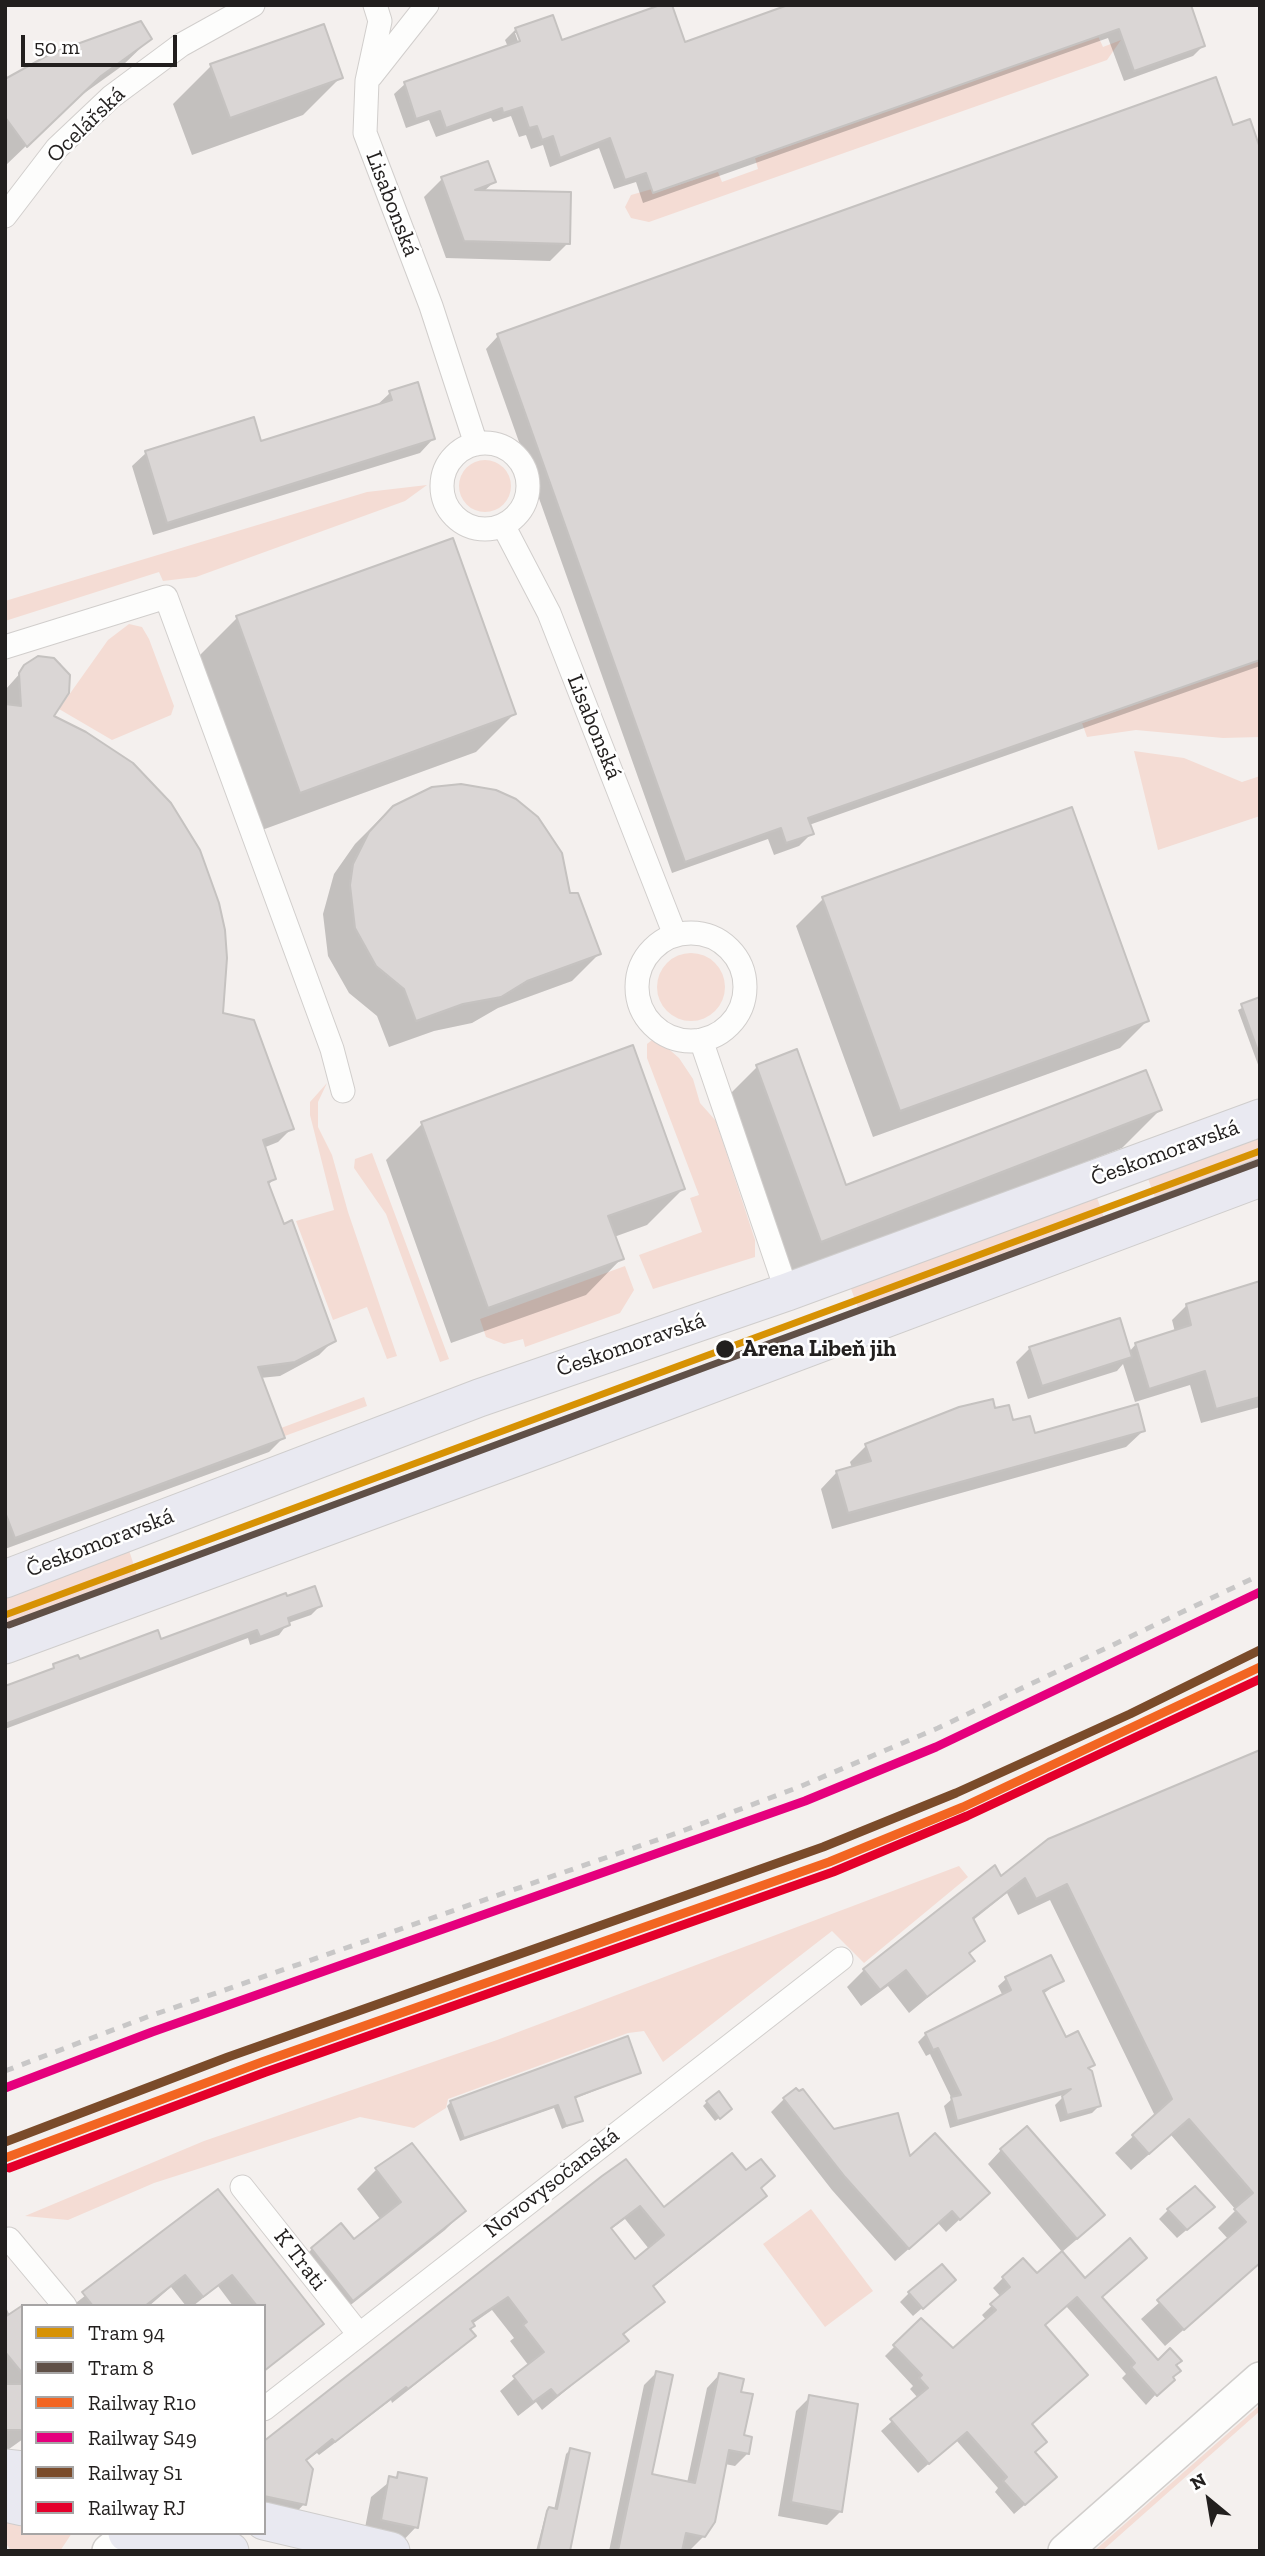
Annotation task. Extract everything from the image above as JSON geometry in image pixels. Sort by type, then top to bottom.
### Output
[{"type":"main road","name":"Českomoravská","points":[[5,1579],[479,1398],[787,1292],[1260,1118]]},
{"type":"main road","points":[[5,1645],[536,1450],[1260,1178]]},
{"type":"main road","points":[[1065,2551],[1260,2379]]},
{"type":"main road","points":[[266,2521],[391,2551]]},
{"type":"main road","points":[[109,2551],[129,2535]]},
{"type":"main road","points":[[136,2535],[230,2551]]},
{"type":"street","name":"Ocelářská","points":[[5,216],[57,148],[111,97],[181,45],[253,5]]},
{"type":"street","name":"Lisabonská","points":[[375,5],[380,21],[367,81],[365,133],[431,306],[476,444]]},
{"type":"street","points":[[367,81],[427,5]]},
{"type":"street","points":[[476,444],[501,446],[520,461],[525,472],[526,497],[513,518],[503,525],[478,528],[466,524],[447,508],[442,485],[449,463],[465,448],[476,444]]},
{"type":"street","name":"Lisabonská","points":[[503,525],[530,572],[549,613],[675,935]]},
{"type":"street","points":[[5,647],[166,597],[331,1049],[343,1091]]},
{"type":"street","points":[[698,933],[720,940],[740,963],[745,979],[745,995],[730,1024],[717,1034],[701,1040],[685,1040],[664,1033],[646,1018],[639,1004],[637,987],[643,962],[660,943],[675,935],[698,933]]},
{"type":"street","points":[[701,1040],[787,1292]]},
{"type":"street","name":"Novovysočanská","points":[[266,2407],[841,1959]]},
{"type":"street","name":"K Trati","points":[[242,2187],[358,2333]]},
{"type":"street","points":[[7,2240],[63,2304]]},
{"type":"shaded area","points":[[1098,36],[1103,47],[1121,40],[1107,60],[649,222],[631,218],[625,207],[631,195],[652,189],[654,193],[718,172],[722,182],[758,169],[755,158]]},
{"type":"shaded area","points":[[485,460],[495,462],[503,468],[509,476],[509,496],[503,504],[495,510],[485,512],[475,510],[467,504],[461,496],[459,486],[461,476],[467,468],[475,462]]},
{"type":"shaded area","points":[[427,485],[405,501],[196,577],[163,581],[159,572],[5,621],[5,601],[367,492]]},
{"type":"shaded area","points":[[129,624],[142,627],[149,639],[174,706],[171,715],[112,740],[59,709],[108,640]]},
{"type":"shaded area","points":[[1260,660],[1260,737],[1223,738],[1136,730],[1087,737],[1082,723]]},
{"type":"shaded area","points":[[1134,751],[1184,758],[1242,782],[1260,776],[1260,816],[1158,850]]},
{"type":"shaded area","points":[[698,953],[719,968],[725,980],[723,1000],[715,1011],[698,1021],[684,1021],[667,1011],[659,1000],[657,980],[667,963],[678,955]]},
{"type":"shaded area","points":[[652,1040],[663,1044],[679,1058],[693,1079],[700,1103],[716,1121],[755,1240],[755,1257],[653,1289],[639,1255],[702,1232],[690,1198],[699,1195],[647,1058],[647,1044]]},
{"type":"shaded area","points":[[327,1083],[318,1102],[318,1127],[332,1155],[348,1212],[397,1356],[387,1359],[367,1307],[333,1320],[296,1221],[334,1210],[310,1115],[310,1102]]},
{"type":"shaded area","points":[[1260,1134],[1260,1165],[1157,1203],[1147,1176]]},
{"type":"shaded area","points":[[372,1153],[449,1359],[440,1362],[386,1214],[354,1168],[355,1159]]},
{"type":"shaded area","points":[[1096,1195],[1106,1223],[860,1313],[850,1286]]},
{"type":"shaded area","points":[[625,1266],[634,1290],[620,1313],[525,1347],[523,1339],[504,1344],[486,1337],[480,1319]]},
{"type":"shaded area","points":[[364,1397],[367,1406],[260,1445],[257,1437]]},
{"type":"shaded area","points":[[128,1547],[137,1575],[5,1624],[5,1594]]},
{"type":"shaded area","points":[[959,1866],[968,1877],[864,1963],[832,1931],[663,2062],[644,2031],[628,2033],[448,2099],[446,2108],[414,2128],[360,2117],[154,2183],[68,2220],[25,2216],[204,2141],[497,2040]]},
{"type":"shaded area","points":[[811,2209],[873,2291],[825,2327],[763,2244]]},
{"type":"shaded area","points":[[1260,2405],[1260,2411],[1102,2551],[1094,2551]]},
{"type":"shaded area","points":[[5,2518],[21,2521],[21,2535],[71,2535],[60,2551],[11,2551],[5,2542]]},
{"type":"building","points":[[660,5],[672,5],[685,42],[788,5],[1191,5],[1205,46],[1134,71],[1119,29],[653,193],[646,173],[625,180],[610,138],[560,158],[553,136],[542,140],[537,126],[529,128],[522,107],[503,113],[502,108],[446,128],[440,111],[416,119],[404,82],[520,41],[515,28],[553,15],[562,40]]},
{"type":"building","points":[[141,21],[152,39],[101,76],[27,147],[5,117],[5,79],[52,53]]},
{"type":"building","points":[[324,24],[343,78],[230,118],[210,64]]},
{"type":"building","points":[[1216,77],[1233,125],[1250,119],[1260,148],[1260,660],[808,818],[814,834],[786,843],[781,828],[685,862],[497,334]]},
{"type":"building","points":[[488,161],[496,182],[475,190],[571,192],[570,244],[464,241],[441,177]]},
{"type":"building","points":[[418,382],[435,439],[167,523],[145,451],[254,417],[261,441],[392,400],[389,391]]},
{"type":"building","points":[[453,538],[516,714],[300,793],[236,616]]},
{"type":"building","points":[[38,656],[54,658],[70,675],[69,693],[54,716],[86,732],[133,763],[171,803],[200,850],[219,903],[225,930],[227,958],[223,1013],[254,1020],[294,1129],[263,1140],[276,1179],[268,1182],[284,1224],[292,1220],[336,1341],[295,1362],[258,1367],[285,1438],[15,1538],[5,1512],[5,704],[21,706],[19,673],[24,665]]},
{"type":"building","points":[[461,784],[496,790],[516,799],[538,817],[562,853],[570,893],[578,893],[601,954],[527,981],[501,997],[463,1004],[416,1021],[404,989],[376,966],[355,928],[350,885],[353,864],[369,832],[393,806],[432,787]]},
{"type":"building","points":[[1072,807],[1149,1021],[900,1111],[822,897]]},
{"type":"building","points":[[1260,997],[1260,1050],[1258,1051],[1241,1004]]},
{"type":"building","points":[[633,1045],[685,1189],[608,1216],[624,1259],[488,1308],[421,1122]]},
{"type":"building","points":[[797,1049],[846,1185],[1146,1070],[1162,1110],[821,1242],[756,1065]]},
{"type":"building","points":[[1260,1281],[1260,1397],[1216,1409],[1205,1371],[1149,1389],[1135,1343],[1191,1325],[1186,1304]]},
{"type":"building","points":[[1120,1318],[1132,1357],[1042,1386],[1029,1347]]},
{"type":"building","points":[[993,1399],[995,1408],[1009,1405],[1013,1420],[1030,1416],[1035,1433],[1138,1404],[1145,1431],[848,1513],[836,1471],[871,1461],[865,1444],[959,1407]]},
{"type":"building","points":[[315,1586],[322,1606],[288,1618],[290,1625],[260,1637],[257,1630],[5,1724],[5,1686],[54,1668],[53,1664],[78,1655],[80,1659],[158,1630],[161,1639],[286,1593],[287,1596]]},
{"type":"building","points":[[1260,1750],[1260,2263],[1184,2330],[1157,2300],[1246,2222],[1234,2209],[1253,2193],[1189,2119],[1149,2154],[1132,2135],[1172,2099],[1067,1884],[1036,1899],[1025,1878],[973,1918],[985,1941],[969,1953],[975,1961],[927,1997],[906,1970],[880,1990],[863,1969],[995,1865],[1001,1876],[1048,1839]]},
{"type":"building","points":[[1051,1955],[1064,1981],[1043,1991],[1066,2037],[1078,2031],[1095,2065],[1088,2068],[1092,2071],[1101,2106],[1067,2115],[1062,2096],[1071,2089],[957,2121],[951,2097],[961,2095],[938,2048],[933,2050],[925,2033],[1011,1990],[1005,1977]]},
{"type":"building","points":[[628,2036],[641,2073],[575,2097],[583,2121],[566,2126],[558,2105],[464,2138],[450,2101]]},
{"type":"building","points":[[796,2088],[799,2091],[803,2089],[834,2129],[898,2113],[910,2156],[935,2133],[990,2193],[960,2220],[952,2211],[909,2249],[845,2177],[783,2098]]},
{"type":"building","points":[[719,2091],[732,2109],[720,2119],[706,2101]]},
{"type":"building","points":[[1027,2126],[1105,2215],[1077,2239],[1000,2149]]},
{"type":"building","points":[[412,2143],[466,2211],[353,2301],[311,2248],[341,2223],[354,2239],[401,2202],[375,2168]]},
{"type":"building","points":[[732,2153],[746,2170],[761,2159],[775,2176],[761,2188],[767,2196],[653,2286],[665,2302],[623,2334],[629,2341],[557,2396],[551,2389],[533,2402],[513,2376],[544,2352],[523,2325],[527,2322],[508,2297],[472,2321],[475,2326],[470,2329],[476,2336],[408,2389],[406,2387],[335,2442],[332,2439],[306,2460],[313,2469],[306,2505],[266,2496],[266,2439],[626,2159],[664,2207]],"holes":[[[640,2206],[664,2235],[635,2259],[611,2228]]]},
{"type":"building","points":[[1195,2186],[1215,2207],[1187,2230],[1167,2209]]},
{"type":"building","points":[[218,2189],[324,2324],[266,2369],[266,2304],[255,2304],[232,2275],[203,2297],[185,2275],[148,2304],[91,2304],[82,2292]]},
{"type":"building","points":[[1130,2238],[1147,2258],[1102,2297],[1158,2360],[1170,2348],[1182,2361],[1176,2365],[1181,2371],[1173,2377],[1175,2380],[1157,2396],[1131,2367],[1135,2363],[1077,2297],[1045,2325],[1088,2375],[1032,2424],[1047,2442],[1035,2452],[1057,2477],[1025,2505],[1003,2481],[1007,2477],[967,2432],[929,2464],[890,2419],[928,2388],[919,2378],[922,2375],[893,2345],[921,2318],[953,2348],[996,2310],[990,2304],[1010,2287],[1002,2277],[1023,2258],[1037,2273],[1062,2251],[1085,2278]]},
{"type":"building","points":[[942,2264],[956,2280],[923,2309],[908,2292]]},
{"type":"building","points":[[21,2306],[21,2372],[5,2352],[5,2317]]},
{"type":"building","points":[[656,2371],[673,2375],[652,2474],[695,2483],[719,2373],[744,2379],[741,2392],[753,2394],[744,2435],[752,2437],[749,2454],[729,2450],[715,2522],[705,2537],[686,2533],[682,2551],[618,2551]]},
{"type":"building","points":[[5,2384],[21,2384],[21,2430],[5,2430]]},
{"type":"building","points":[[809,2395],[858,2404],[842,2512],[791,2502]]},
{"type":"building","points":[[570,2448],[590,2453],[570,2551],[538,2551],[547,2511],[549,2507],[557,2509]]},
{"type":"building","points":[[398,2472],[427,2478],[418,2528],[381,2520],[389,2476],[397,2478]]},
{"type":"railway","points":[[5,2071],[147,2017],[677,1833],[799,1787],[938,1728],[1260,1575]]},
{"type":"tram line","name":"94","points":[[5,1615],[1260,1151]]},
{"type":"tram line","name":"8","points":[[9,1625],[1260,1162]]},
{"type":"rail line","name":"S49","points":[[5,2088],[152,2032],[805,1801],[936,1747],[1260,1592]]},
{"type":"rail line","name":"S1","points":[[5,2142],[228,2057],[823,1847],[956,1793],[1130,1714],[1260,1650]]},
{"type":"rail line","name":"R10","points":[[5,2158],[262,2062],[829,1862],[963,1807],[1260,1667]]},
{"type":"rail line","name":"RJ","points":[[9,2168],[266,2072],[833,1872],[967,1816],[1260,1679]]},
{"type":"place","name":"Arena Libeň jih","points":[[725,1349]]}]
